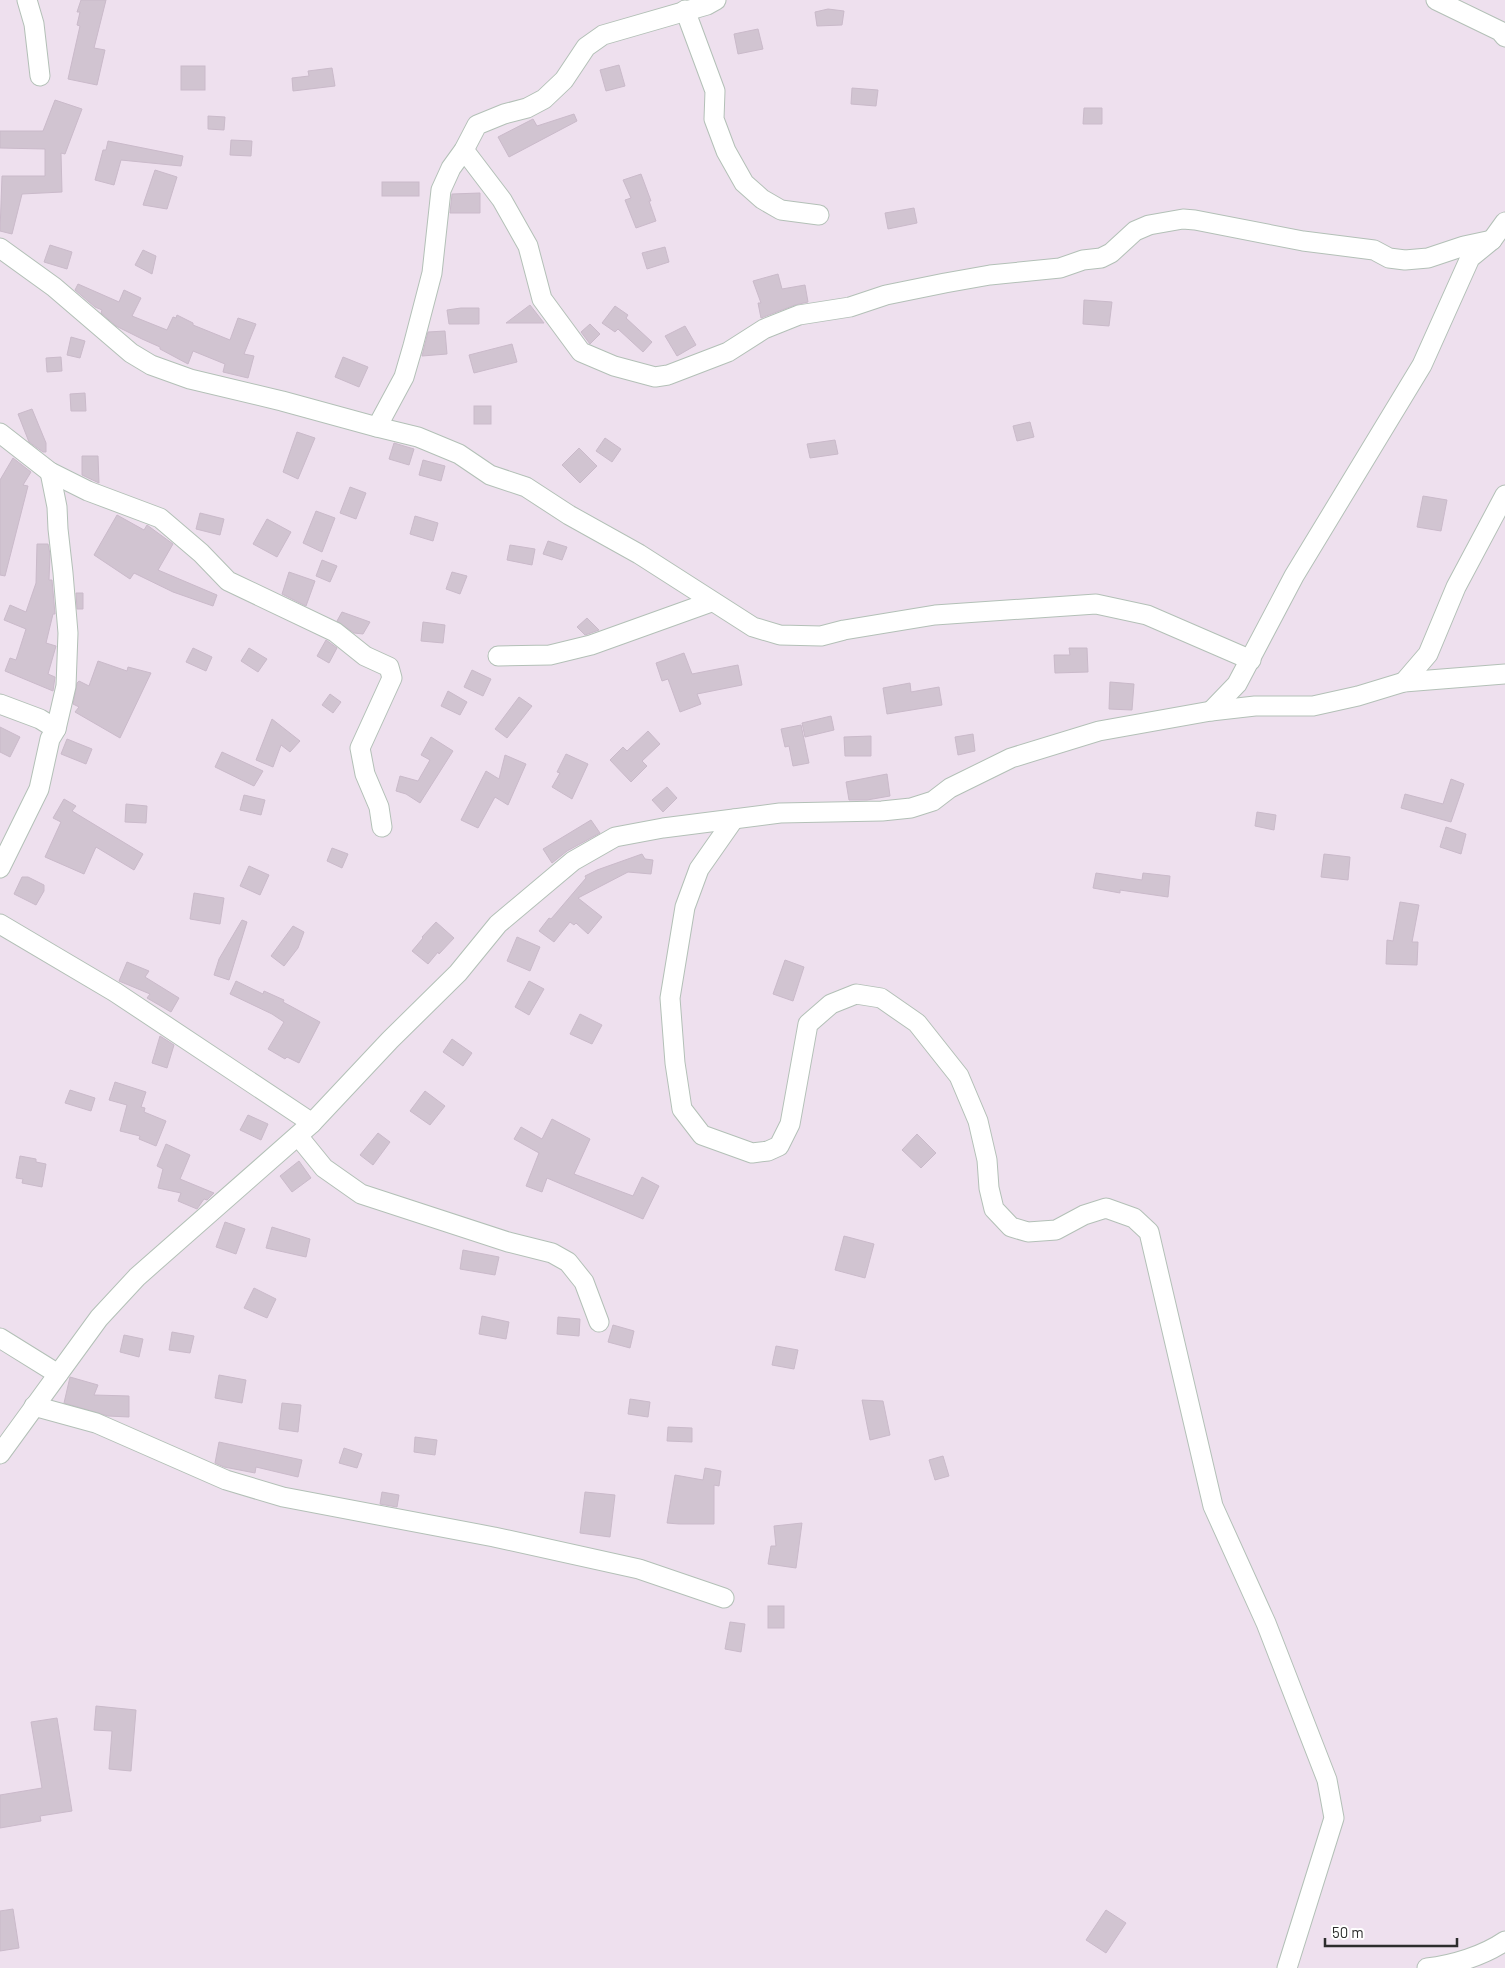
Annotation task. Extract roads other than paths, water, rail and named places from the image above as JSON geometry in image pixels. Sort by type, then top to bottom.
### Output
[{"type":"street","points":[[28,0],[34,24],[40,76]]},
{"type":"street","points":[[1436,0],[1500,31],[1505,37]]},
{"type":"street","points":[[376,428],[404,377],[432,273],[442,190],[451,168],[464,150],[477,125],[504,114],[527,108],[544,99],[564,80],[586,47],[603,35],[710,2]]},
{"type":"street","points":[[685,10],[715,91],[714,119],[726,152],[744,183],[762,199],[781,210],[819,215]]},
{"type":"street","points":[[464,150],[502,200],[528,246],[542,299],[581,352],[614,366],[655,377],[668,375],[728,352],[764,329],[799,315],[850,307],[886,295],[945,283],[990,275],[1060,268],[1083,260],[1101,258],[1111,253],[1135,231],[1148,225],[1165,221],[1195,220],[1303,241],[1374,250],[1389,258],[1405,260],[1428,258],[1464,246],[1492,240]]},
{"type":"street","points":[[1212,711],[1237,684],[1294,576],[1422,365],[1470,258],[1492,240],[1505,222]]},
{"type":"street","points":[[0,248],[54,287],[131,352],[151,365],[190,379],[282,400],[376,428],[418,436],[460,454],[490,475],[526,487],[569,515],[639,554],[711,602],[753,627],[780,635],[821,636],[844,630],[935,615],[1096,604],[1147,615],[1251,660]]},
{"type":"street","points":[[0,433],[50,472],[88,491],[160,518],[201,553],[228,581],[335,632],[365,656],[389,667],[392,678],[360,748],[364,774],[379,807],[382,827]]},
{"type":"street","points":[[0,868],[39,790],[50,739],[56,729],[66,686],[68,633],[64,573],[57,507],[50,472]]},
{"type":"street","points":[[1404,682],[1428,654],[1456,587],[1505,495]]},
{"type":"street","points":[[498,656],[550,655],[591,645],[711,602]]},
{"type":"street","points":[[0,1454],[99,1318],[137,1277],[312,1123],[390,1040],[458,973],[498,924],[573,861],[615,837],[663,828],[780,813],[882,811],[912,808],[933,801],[950,788],[968,778],[1011,758],[1099,731],[1212,711],[1255,706],[1313,706],[1358,696],[1404,682],[1505,674]]},
{"type":"street","points":[[0,704],[40,719],[56,729]]},
{"type":"street","points":[[734,819],[699,869],[685,907],[670,998],[675,1063],[682,1109],[702,1135],[752,1153],[768,1151],[779,1146],[790,1124],[808,1024],[831,1004],[856,994],[881,998],[917,1023],[958,1076],[978,1121],[987,1160],[989,1188],[994,1209],[1011,1227],[1028,1232],[1056,1230],[1084,1214],[1106,1208],[1134,1218],[1149,1232],[1213,1506],[1266,1624],[1327,1780],[1334,1818],[1287,1968]]},
{"type":"street","points":[[0,924],[115,992],[312,1123]]},
{"type":"street","points":[[298,1136],[324,1168],[352,1189],[366,1196],[508,1242],[552,1253],[568,1262],[584,1282],[599,1322]]},
{"type":"street","points":[[0,1338],[58,1374]]},
{"type":"street","points":[[34,1406],[96,1423],[226,1480],[283,1497],[494,1537],[639,1569],[724,1598]]},
{"type":"street","points":[[1427,1968],[1440,1967],[1492,1950],[1505,1941]]}]
